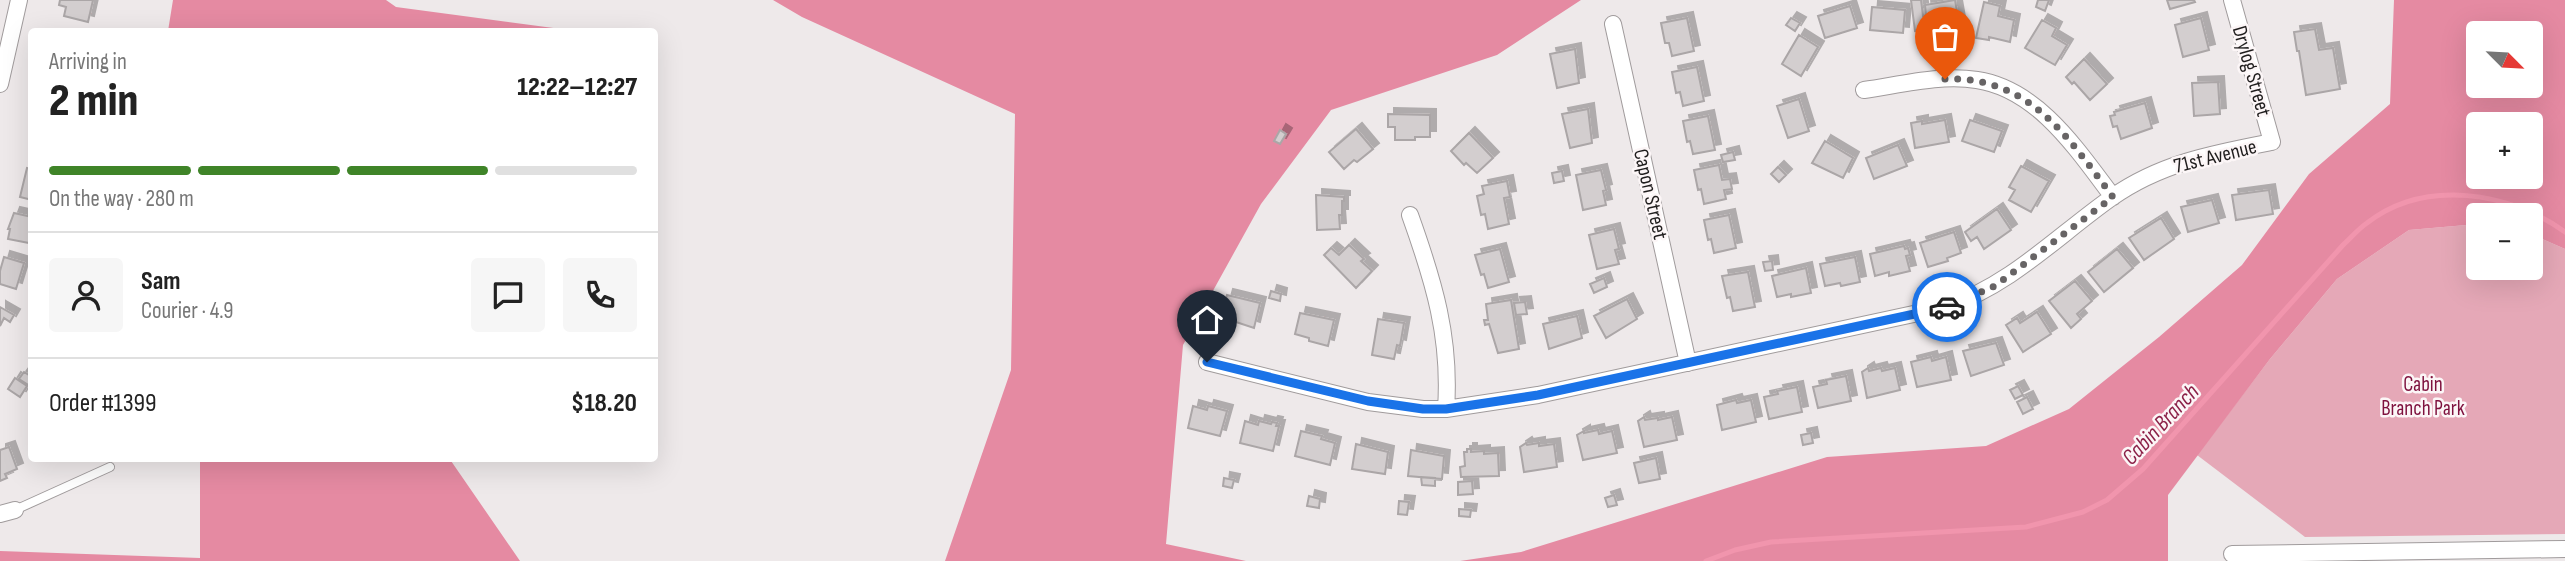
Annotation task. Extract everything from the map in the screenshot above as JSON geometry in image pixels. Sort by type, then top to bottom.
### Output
[{"type":"street","points":[[0,84],[19,0]]},
{"type":"street","name":"Drylog Street","points":[[2232,0],[2272,142]]},
{"type":"street","name":"Capon Street","points":[[1613,24],[1688,363]]},
{"type":"street","points":[[1864,90],[1924,81],[1965,79],[1997,86],[2027,101],[2048,118],[2113,197]]},
{"type":"street","name":"71st Avenue","points":[[1207,362],[1368,401],[1423,409],[1446,409],[1538,395],[1965,301],[2014,273],[2113,197],[2147,176],[2182,162],[2272,142]]},
{"type":"street","points":[[1410,215],[1429,267],[1443,320],[1448,379],[1446,409]]},
{"type":"street","points":[[2232,554],[2298,558],[2565,549]]},
{"type":"lane","points":[[7,512],[110,467]]},
{"type":"green space","name":"Cabin Branch Park","points":[[2466,225],[2466,280],[2543,280],[2543,239],[2565,249],[2565,534],[2305,537],[2197,455],[2270,359],[2337,279],[2409,230]]},
{"type":"shaded area","points":[[173,0],[386,0],[396,7],[554,28],[168,28]]},
{"type":"shaded area","points":[[773,0],[1581,0],[1497,55],[1331,110],[1261,204],[1183,345],[1166,544],[1246,561],[945,561],[1011,370],[1015,114],[802,17]]},
{"type":"shaded area","points":[[2394,0],[2565,0],[2565,249],[2543,239],[2543,203],[2466,203],[2466,225],[2409,230],[2337,279],[2270,359],[2168,495],[2168,561],[1460,561],[1521,552],[1827,457],[1986,446],[2069,409],[2159,337],[2242,265],[2309,174],[2390,104]]},
{"type":"shaded area","points":[[200,462],[452,462],[520,561],[0,561],[0,551],[200,558]]},
{"type":"building","points":[[60,0],[93,0],[88,22],[64,16],[66,7],[59,5]]},
{"type":"building","points":[[1911,0],[1921,0],[1923,16],[1926,15],[1925,5],[1955,0],[1961,34],[1927,41],[1925,29],[1915,31]]},
{"type":"building","points":[[2038,0],[2049,0],[2045,11],[2036,7]]},
{"type":"building","points":[[2167,0],[2194,0],[2195,2],[2170,9]]},
{"type":"building","points":[[1984,2],[2000,6],[1998,16],[2014,20],[2010,42],[1989,37],[1989,40],[1976,38]]},
{"type":"building","points":[[1850,6],[1857,28],[1825,38],[1818,16]]},
{"type":"building","points":[[1872,7],[1905,10],[1903,33],[1870,30]]},
{"type":"building","points":[[1687,18],[1694,51],[1672,56],[1669,43],[1665,43],[1661,23]]},
{"type":"building","points":[[1791,18],[1800,23],[1795,31],[1786,25]]},
{"type":"building","points":[[2201,18],[2209,50],[2183,57],[2175,25]]},
{"type":"building","points":[[2042,20],[2056,28],[2052,36],[2067,45],[2055,65],[2025,48]]},
{"type":"building","points":[[2315,29],[2319,50],[2333,48],[2340,89],[2306,95],[2294,32]]},
{"type":"building","points":[[1799,35],[1818,47],[1801,76],[1782,64]]},
{"type":"building","points":[[1575,49],[1579,83],[1557,88],[1550,54]]},
{"type":"building","points":[[2084,59],[2107,84],[2090,100],[2066,77]]},
{"type":"building","points":[[1697,67],[1704,101],[1683,106],[1680,92],[1676,93],[1672,72]]},
{"type":"building","points":[[2218,82],[2220,114],[2194,116],[2192,83]]},
{"type":"building","points":[[1799,99],[1809,131],[1788,138],[1777,106]]},
{"type":"building","points":[[2145,103],[2152,128],[2121,139],[2110,116],[2115,115],[2114,112]]},
{"type":"building","points":[[1588,109],[1592,143],[1570,148],[1562,114]]},
{"type":"building","points":[[1388,114],[1430,115],[1430,137],[1395,140],[1395,127],[1388,127]]},
{"type":"building","points":[[1708,116],[1715,150],[1693,154],[1690,141],[1687,142],[1683,121]]},
{"type":"building","points":[[1945,120],[1949,142],[1915,148],[1911,123]]},
{"type":"building","points":[[1970,120],[2002,131],[1994,152],[1962,141]]},
{"type":"building","points":[[1356,129],[1373,149],[1344,169],[1329,152]]},
{"type":"building","points":[[1280,130],[1286,134],[1280,144],[1274,141]]},
{"type":"building","points":[[1469,133],[1493,158],[1477,173],[1466,163],[1464,165],[1451,151]]},
{"type":"building","points":[[1825,141],[1853,158],[1843,178],[1812,163]]},
{"type":"building","points":[[1898,145],[1907,166],[1874,179],[1866,158]]},
{"type":"building","points":[[1733,152],[1735,160],[1723,162],[1721,155]]},
{"type":"building","points":[[1719,165],[1722,180],[1730,179],[1732,189],[1724,190],[1726,199],[1704,204],[1694,170]]},
{"type":"building","points":[[2021,166],[2049,181],[2031,212],[2009,200],[2015,190],[2009,187]]},
{"type":"building","points":[[1778,167],[1786,175],[1779,182],[1771,174]]},
{"type":"building","points":[[27,168],[28,168],[28,199],[20,197]]},
{"type":"building","points":[[1601,170],[1606,190],[1603,191],[1606,205],[1583,210],[1576,175]]},
{"type":"building","points":[[1562,171],[1564,181],[1554,183],[1552,173]]},
{"type":"building","points":[[1507,181],[1510,197],[1504,198],[1509,224],[1488,229],[1485,214],[1481,215],[1477,196],[1484,194],[1482,186]]},
{"type":"building","points":[[2269,190],[2273,214],[2236,220],[2232,195]]},
{"type":"building","points":[[1316,195],[1344,197],[1342,215],[1339,215],[1340,229],[1317,230]]},
{"type":"building","points":[[2212,200],[2219,223],[2188,232],[2181,207]]},
{"type":"building","points":[[1997,209],[2011,230],[1984,249],[1977,237],[1971,241],[1965,232]]},
{"type":"building","points":[[14,213],[28,216],[28,243],[8,239],[8,229]]},
{"type":"building","points":[[1729,215],[1736,248],[1714,253],[1704,220]]},
{"type":"building","points":[[2161,218],[2174,239],[2144,260],[2129,238]]},
{"type":"building","points":[[1614,229],[1619,249],[1615,250],[1619,264],[1597,269],[1589,235]]},
{"type":"building","points":[[1954,232],[1961,253],[1947,258],[1948,261],[1928,267],[1920,243]]},
{"type":"building","points":[[1349,245],[1372,271],[1356,288],[1324,255],[1331,248],[1339,255]]},
{"type":"building","points":[[1904,246],[1905,249],[1908,248],[1910,255],[1906,256],[1910,271],[1875,276],[1870,254]]},
{"type":"building","points":[[1500,249],[1509,282],[1488,288],[1475,255]]},
{"type":"building","points":[[2117,249],[2133,268],[2104,292],[2088,272]]},
{"type":"building","points":[[4,257],[24,263],[16,289],[0,284]]},
{"type":"building","points":[[1855,257],[1860,282],[1825,286],[1820,264]]},
{"type":"building","points":[[1772,261],[1773,270],[1765,271],[1763,262]]},
{"type":"building","points":[[1806,268],[1811,293],[1777,297],[1772,276]]},
{"type":"building","points":[[1748,272],[1755,307],[1733,311],[1722,276]]},
{"type":"building","points":[[1604,278],[1607,287],[1594,293],[1590,284]]},
{"type":"building","points":[[2075,281],[2092,301],[2077,314],[2081,319],[2071,328],[2049,301]]},
{"type":"building","points":[[1271,291],[1281,294],[1280,301],[1269,298]]},
{"type":"building","points":[[1227,295],[1260,303],[1254,328],[1221,317]]},
{"type":"building","points":[[1627,299],[1637,319],[1606,338],[1594,316]]},
{"type":"building","points":[[1511,300],[1519,349],[1498,353],[1489,324],[1485,325],[1484,320],[1488,320],[1486,304]]},
{"type":"building","points":[[1525,302],[1527,314],[1516,315],[1514,303]]},
{"type":"building","points":[[0,307],[14,315],[10,322],[4,318],[0,326]]},
{"type":"building","points":[[2037,312],[2051,334],[2023,352],[2006,325],[2017,318],[2020,323]]},
{"type":"building","points":[[1300,313],[1334,320],[1328,346],[1295,334]]},
{"type":"building","points":[[1577,316],[1582,338],[1549,349],[1543,324]]},
{"type":"building","points":[[1378,319],[1404,323],[1400,346],[1397,345],[1394,359],[1372,355]]},
{"type":"building","points":[[1996,343],[2004,365],[1971,376],[1963,351]]},
{"type":"building","points":[[1931,357],[1932,361],[1946,357],[1951,380],[1917,387],[1911,362]]},
{"type":"building","points":[[1868,368],[1869,371],[1881,368],[1882,371],[1895,368],[1900,390],[1867,398],[1862,372]]},
{"type":"building","points":[[24,372],[28,374],[28,385],[19,379]]},
{"type":"building","points":[[1846,376],[1851,401],[1818,408],[1813,387],[1827,384],[1826,380]]},
{"type":"building","points":[[15,378],[27,386],[20,397],[8,389]]},
{"type":"building","points":[[2018,386],[2023,395],[2015,399],[2010,390]]},
{"type":"building","points":[[1797,387],[1802,412],[1769,419],[1764,397]]},
{"type":"building","points":[[2027,397],[2033,409],[2023,414],[2017,402]]},
{"type":"building","points":[[1736,400],[1737,403],[1751,400],[1756,422],[1722,430],[1717,405]]},
{"type":"building","points":[[1193,406],[1207,410],[1208,406],[1227,411],[1220,436],[1188,428]]},
{"type":"building","points":[[1644,417],[1645,420],[1658,420],[1672,417],[1677,440],[1644,447],[1638,421]]},
{"type":"building","points":[[1245,421],[1258,425],[1259,421],[1277,423],[1276,426],[1279,426],[1273,451],[1240,443]]},
{"type":"building","points":[[1598,430],[1599,434],[1612,431],[1617,453],[1583,460],[1577,435],[1584,431]]},
{"type":"building","points":[[1301,431],[1322,436],[1321,439],[1335,443],[1330,465],[1295,456]]},
{"type":"building","points":[[1811,433],[1813,443],[1803,445],[1801,435]]},
{"type":"building","points":[[1526,443],[1539,443],[1539,446],[1554,444],[1557,467],[1524,472],[1520,447]]},
{"type":"building","points":[[1356,444],[1388,452],[1385,474],[1352,469]]},
{"type":"building","points":[[9,447],[17,469],[5,474],[7,478],[0,481],[0,450]]},
{"type":"building","points":[[1467,449],[1471,449],[1471,452],[1484,451],[1484,454],[1498,453],[1499,476],[1461,477],[1460,467],[1465,466],[1464,452],[1467,452]]},
{"type":"building","points":[[1411,450],[1444,456],[1442,479],[1408,476]]},
{"type":"building","points":[[1656,458],[1660,479],[1639,483],[1634,463]]},
{"type":"building","points":[[1421,477],[1435,478],[1435,486],[1422,485]]},
{"type":"building","points":[[1224,478],[1234,480],[1232,488],[1223,486]]},
{"type":"building","points":[[1472,481],[1473,494],[1458,495],[1458,482]]},
{"type":"building","points":[[1614,495],[1617,505],[1608,507],[1605,498]]},
{"type":"building","points":[[1309,496],[1320,499],[1319,508],[1307,506]]},
{"type":"building","points":[[1399,501],[1409,502],[1407,515],[1398,514]]},
{"type":"building","points":[[1459,509],[1471,510],[1470,517],[1459,516]]},
{"type":"waterway","name":"Cabin Branch","points":[[1706,561],[1735,550],[1771,542],[2026,527],[2083,512],[2107,500],[2143,469],[2343,245],[2364,225],[2390,209],[2415,200],[2467,196],[2519,207],[2565,232]]},
{"type":"way so far","points":[[1945,79],[1987,82],[2027,101],[2064,135],[2113,197],[1995,286],[1947,307]]},
{"type":"route","points":[[1207,362],[1368,401],[1423,409],[1446,409],[1538,395],[1947,307]]}]
